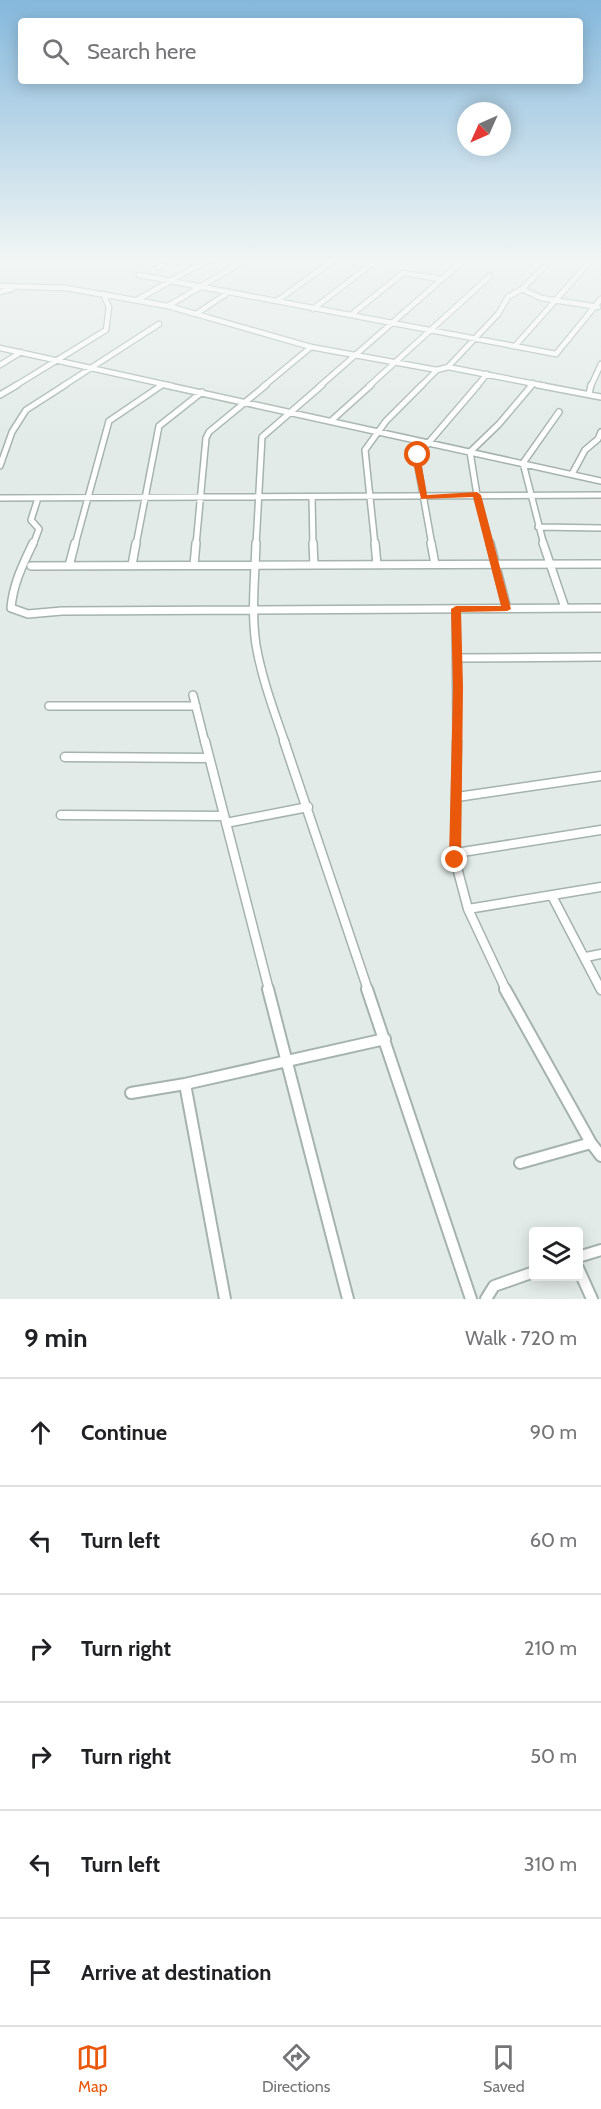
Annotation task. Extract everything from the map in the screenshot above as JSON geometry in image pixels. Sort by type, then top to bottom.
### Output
[{"type":"street","points":[[0,395],[106,330],[109,320]]},
{"type":"street","points":[[216,320],[311,347],[437,370],[448,367],[601,397]]},
{"type":"street","points":[[374,320],[558,354],[587,320]]},
{"type":"street","points":[[395,320],[262,437],[253,609],[256,644],[264,681],[471,1299]]},
{"type":"street","points":[[331,421],[443,320]]},
{"type":"street","points":[[448,367],[493,320]]},
{"type":"street","points":[[516,345],[538,320]]},
{"type":"street","points":[[0,466],[12,432],[26,410],[159,324]]},
{"type":"street","points":[[194,565],[206,438],[209,432],[311,347]]},
{"type":"street","points":[[0,348],[601,481]]},
{"type":"street","points":[[0,365],[21,352]]},
{"type":"street","points":[[588,393],[592,379],[601,364]]},
{"type":"street","points":[[377,565],[364,450],[378,431],[437,370]]},
{"type":"street","points":[[435,564],[417,461],[418,455],[487,374]]},
{"type":"street","points":[[470,453],[499,424],[533,383]]},
{"type":"street","points":[[69,566],[109,421],[163,384]]},
{"type":"street","points":[[132,565],[159,426],[202,392]]},
{"type":"street","points":[[559,412],[523,463],[538,528],[565,608]]},
{"type":"street","points":[[572,474],[585,450],[598,439],[601,432]]},
{"type":"street","points":[[470,453],[477,495],[507,609]]},
{"type":"street","points":[[0,498],[601,495]]},
{"type":"street","points":[[312,497],[314,565]]},
{"type":"street","points":[[38,498],[31,520],[39,529],[15,582],[11,608],[15,612],[24,614],[62,611],[253,609],[601,608]]},
{"type":"street","points":[[538,528],[601,528]]},
{"type":"street","points":[[31,566],[601,564]]},
{"type":"street","points":[[456,609],[455,860],[468,909],[513,1006],[591,1143],[601,1156]]},
{"type":"street","points":[[457,658],[601,657]]},
{"type":"street","points":[[193,695],[348,1299]]},
{"type":"street","points":[[48,706],[196,706]]},
{"type":"street","points":[[65,757],[209,758]]},
{"type":"street","points":[[457,797],[601,776]]},
{"type":"street","points":[[61,815],[225,820],[308,807]]},
{"type":"street","points":[[456,853],[601,830]]},
{"type":"street","points":[[468,909],[601,887]]},
{"type":"street","points":[[552,896],[586,957],[601,990]]},
{"type":"street","points":[[586,957],[601,954]]},
{"type":"street","points":[[131,1093],[185,1084],[385,1039]]},
{"type":"street","points":[[185,1084],[225,1299]]},
{"type":"street","points":[[520,1163],[591,1143]]},
{"type":"street","points":[[583,1256],[601,1250]]},
{"type":"street","points":[[486,1299],[494,1286],[529,1274]]},
{"type":"street","points":[[583,1278],[592,1299]]},
{"type":"route","points":[[418,455],[417,461],[424,497],[477,495],[507,609],[456,609],[458,687],[455,860]]}]
